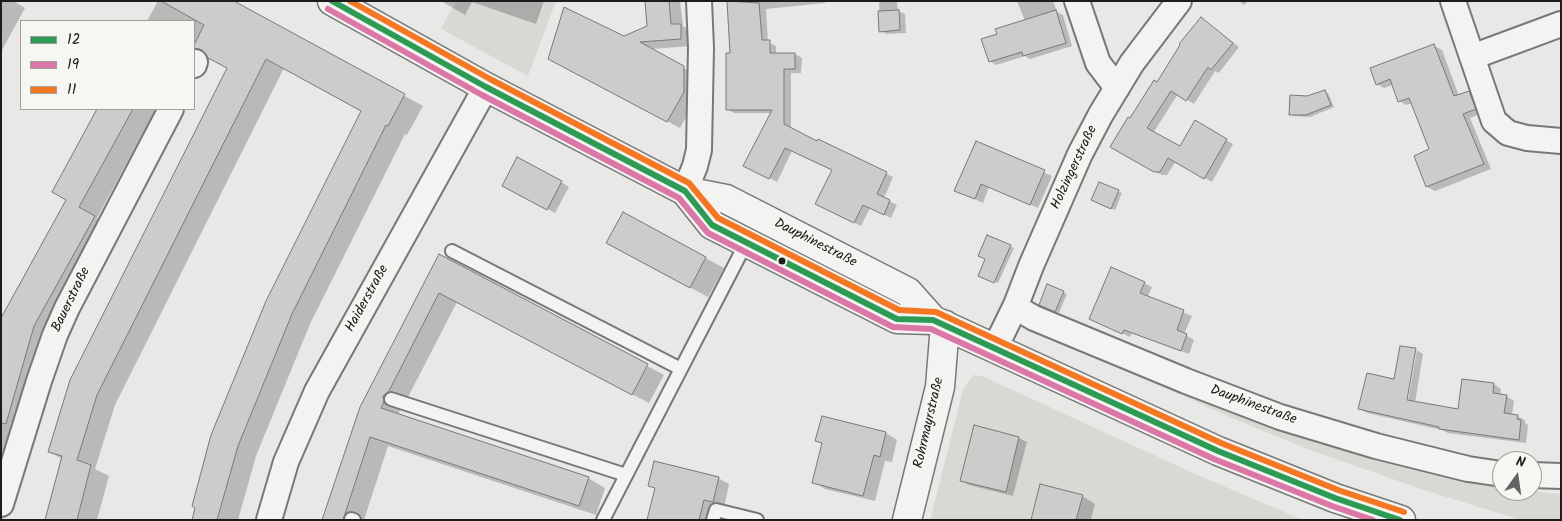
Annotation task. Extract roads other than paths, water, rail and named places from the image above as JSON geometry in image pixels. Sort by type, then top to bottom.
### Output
[{"type":"main road","name":"Dauphinestraße","points":[[332,1],[486,87],[685,191],[726,199],[908,292],[939,322],[1218,451],[1335,498],[1401,520]]},
{"type":"main road","name":"Dauphinestraße","points":[[685,191],[712,226],[897,319],[939,322]]},
{"type":"main road","name":"Rohrmayrstraße","points":[[908,520],[940,387],[939,322]]},
{"type":"street","points":[[685,191],[699,150],[701,48],[699,1]]},
{"type":"street","points":[[1077,1],[1098,63],[1117,88]]},
{"type":"street","name":"Holzingerstraße","points":[[995,348],[1016,305],[1070,174],[1101,114],[1132,63],[1178,1]]},
{"type":"street","points":[[1453,1],[1494,121],[1508,133],[1527,138],[1561,141]]},
{"type":"street","points":[[1472,57],[1561,24]]},
{"type":"street","name":"Haiderstraße","points":[[269,520],[286,462],[317,391],[486,87]]},
{"type":"street","name":"Bauerstraße","points":[[1,504],[55,335],[67,308],[170,110]]},
{"type":"street","name":"Dauphinestraße","points":[[1016,305],[1034,318],[1186,381],[1280,417],[1376,446],[1468,469],[1492,473]]},
{"type":"street","points":[[1542,475],[1561,476]]},
{"type":"lane","points":[[603,520],[746,243]]},
{"type":"lane","points":[[452,251],[681,369]]},
{"type":"lane","points":[[391,399],[626,475]]},
{"type":"lane","points":[[713,520],[716,510],[757,520]]}]
